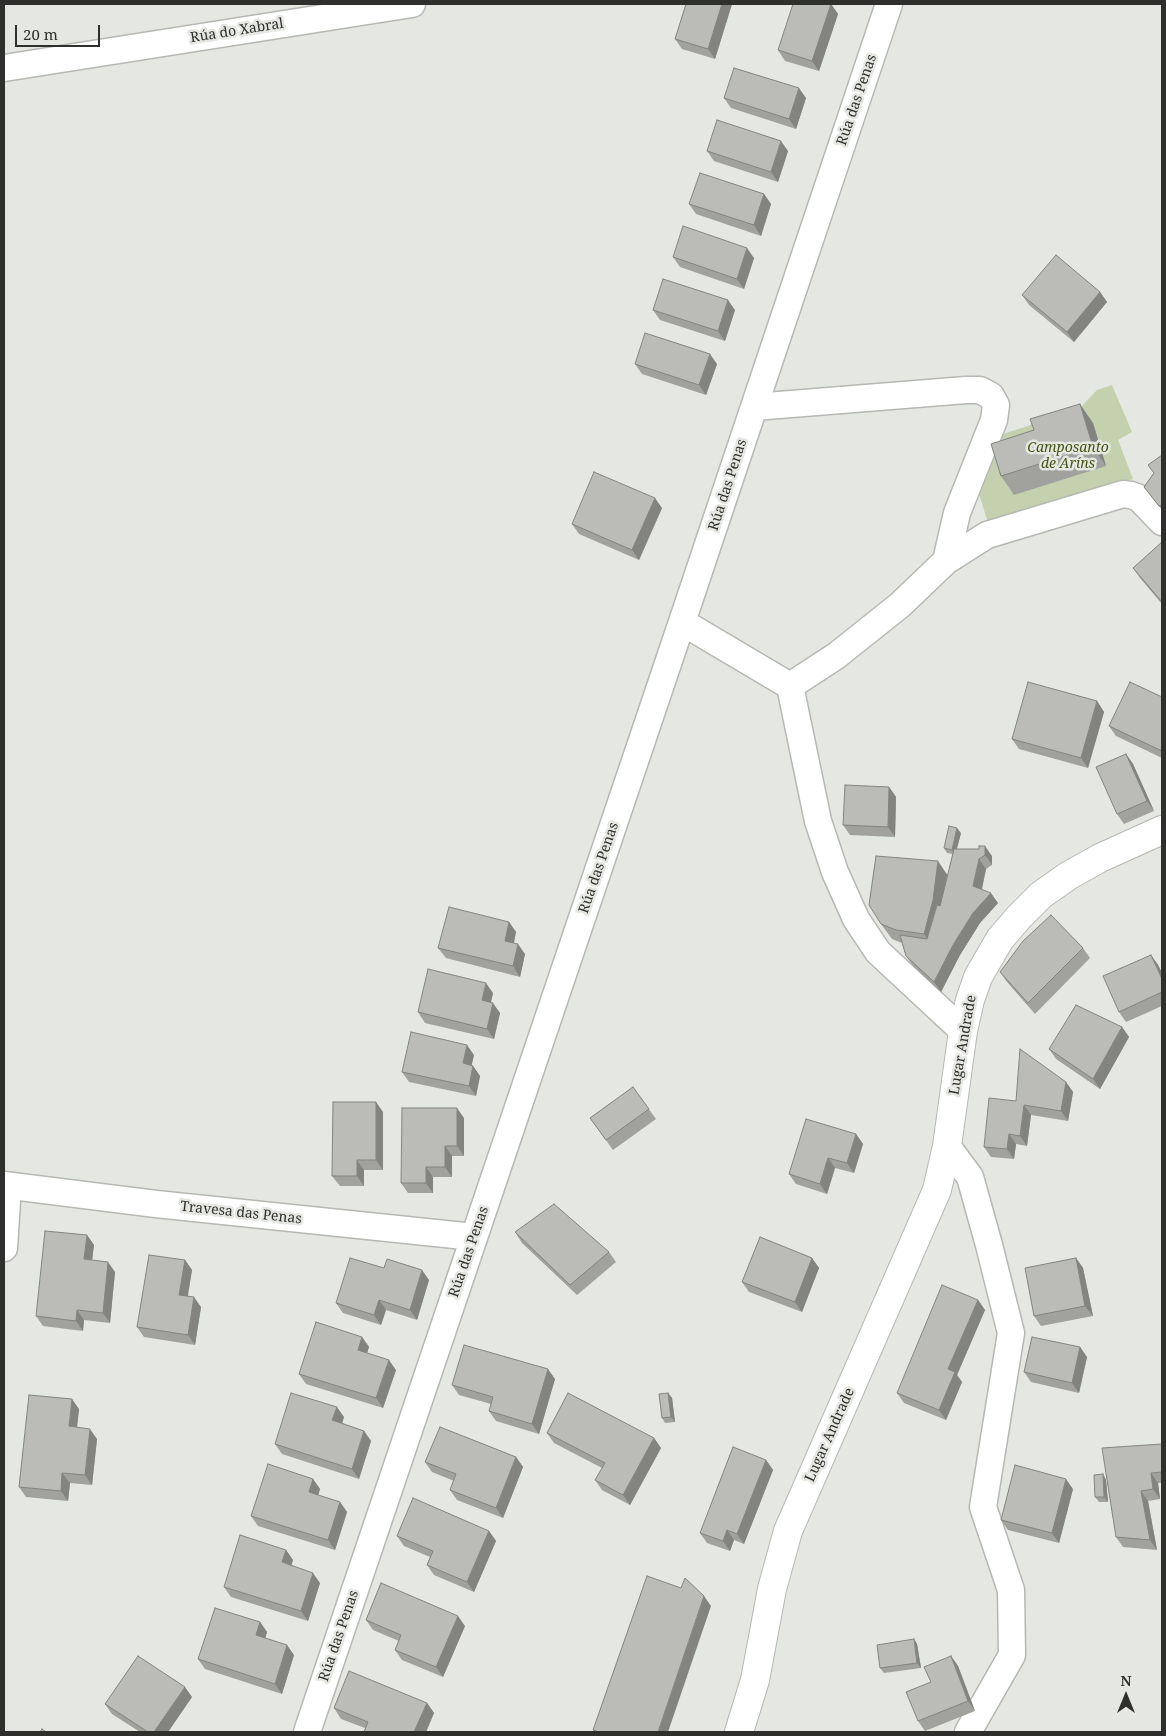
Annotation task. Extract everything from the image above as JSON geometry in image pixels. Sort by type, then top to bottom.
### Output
[{"type":"street","name":"Rúa do Xabral","points":[[4,68],[412,4]]},
{"type":"street","name":"Rúa das Penas","points":[[307,1732],[889,4]]},
{"type":"street","points":[[754,407],[966,390],[980,390],[991,396],[996,405],[994,420],[956,513],[946,561]]},
{"type":"street","points":[[790,686],[836,656],[893,611],[946,561],[987,535],[1122,494],[1139,498],[1162,522]]},
{"type":"street","points":[[682,622],[790,686],[818,821],[835,872],[856,919],[878,952],[964,1031]]},
{"type":"street","name":"Lugar Andrade","points":[[739,1732],[755,1680],[772,1589],[788,1531],[937,1190],[947,1146],[964,1031],[970,1000],[978,977],[1000,939],[1041,896],[1068,876],[1100,858],[1162,830]]},
{"type":"street","points":[[947,1146],[970,1177],[1011,1333],[983,1507],[1011,1590],[1012,1655],[968,1732]]},
{"type":"street","name":"Travesa das Penas","points":[[4,1248],[6,1185],[156,1204],[474,1237]]},
{"type":"green space","name":"Camposanto de Aríns","points":[[1112,385],[1132,432],[1118,440],[1133,479],[988,523],[977,487],[994,437],[1079,409],[1097,390]]},
{"type":"building","points":[[686,4],[722,4],[708,49],[675,39]]},
{"type":"building","points":[[793,4],[831,4],[812,61],[778,50]]},
{"type":"building","points":[[734,68],[799,88],[789,119],[724,98]]},
{"type":"building","points":[[717,120],[781,141],[771,172],[707,151]]},
{"type":"building","points":[[700,173],[764,194],[754,225],[689,204]]},
{"type":"building","points":[[683,226],[747,248],[737,279],[673,257]]},
{"type":"building","points":[[1056,255],[1100,292],[1067,332],[1022,295]]},
{"type":"building","points":[[663,279],[728,300],[718,331],[653,310]]},
{"type":"building","points":[[645,333],[710,354],[699,385],[635,364]]},
{"type":"building","points":[[1080,404],[1093,447],[1001,476],[991,444],[1034,430],[1030,419]]},
{"type":"building","points":[[1162,455],[1162,505],[1159,506],[1144,487],[1154,473],[1148,465]]},
{"type":"building","points":[[594,472],[655,498],[632,550],[572,524]]},
{"type":"building","points":[[1162,542],[1162,602],[1133,568]]},
{"type":"building","points":[[1028,682],[1097,701],[1081,758],[1012,739]]},
{"type":"building","points":[[1130,682],[1162,697],[1162,751],[1109,726]]},
{"type":"building","points":[[1126,754],[1147,801],[1117,814],[1096,767]]},
{"type":"building","points":[[845,785],[889,787],[888,827],[843,825]]},
{"type":"building","points":[[949,826],[957,828],[952,850],[944,848]]},
{"type":"building","points":[[979,846],[985,846],[985,855],[979,859],[973,886],[991,893],[973,913],[953,945],[934,982],[906,956],[900,935],[927,939],[937,905],[940,906],[954,849],[979,849]]},
{"type":"building","points":[[876,856],[938,861],[933,900],[924,934],[896,930],[881,924],[869,905]]},
{"type":"building","points":[[449,907],[509,922],[505,941],[518,944],[513,966],[438,948]]},
{"type":"building","points":[[1051,915],[1083,948],[1028,1003],[1000,972],[1023,941]]},
{"type":"building","points":[[1151,955],[1162,979],[1162,992],[1119,1012],[1103,976]]},
{"type":"building","points":[[428,969],[486,983],[482,1000],[493,1003],[487,1029],[418,1012]]},
{"type":"building","points":[[1076,1005],[1122,1027],[1093,1079],[1049,1049]]},
{"type":"building","points":[[411,1032],[467,1045],[463,1063],[473,1066],[469,1086],[402,1072]]},
{"type":"building","points":[[1020,1049],[1066,1082],[1061,1111],[1024,1105],[1020,1136],[1009,1134],[1007,1149],[984,1147],[989,1098],[1016,1101]]},
{"type":"building","points":[[633,1087],[649,1109],[606,1140],[590,1118]]},
{"type":"building","points":[[333,1102],[376,1102],[376,1160],[357,1160],[357,1176],[332,1176]]},
{"type":"building","points":[[402,1108],[457,1108],[457,1146],[445,1146],[445,1167],[426,1167],[426,1183],[401,1183]]},
{"type":"building","points":[[806,1119],[856,1134],[847,1163],[828,1158],[820,1184],[789,1174]]},
{"type":"building","points":[[554,1204],[609,1252],[570,1285],[515,1232]]},
{"type":"building","points":[[45,1231],[87,1235],[84,1259],[108,1262],[103,1313],[77,1310],[76,1321],[36,1316]]},
{"type":"building","points":[[760,1237],[812,1258],[795,1302],[742,1282]]},
{"type":"building","points":[[149,1255],[185,1260],[179,1295],[194,1297],[188,1335],[137,1327]]},
{"type":"building","points":[[350,1258],[384,1268],[387,1259],[422,1270],[410,1310],[379,1300],[374,1315],[336,1303]]},
{"type":"building","points":[[1076,1258],[1085,1306],[1034,1316],[1025,1268]]},
{"type":"building","points":[[942,1285],[978,1300],[948,1369],[955,1372],[939,1410],[897,1393]]},
{"type":"building","points":[[316,1322],[362,1337],[358,1350],[389,1360],[376,1398],[299,1374]]},
{"type":"building","points":[[1032,1337],[1080,1347],[1072,1383],[1024,1372]]},
{"type":"building","points":[[464,1345],[548,1369],[532,1424],[489,1411],[493,1397],[452,1385]]},
{"type":"building","points":[[291,1393],[337,1407],[332,1420],[364,1431],[352,1469],[275,1444]]},
{"type":"building","points":[[568,1393],[654,1438],[623,1495],[595,1480],[605,1463],[547,1433]]},
{"type":"building","points":[[668,1393],[671,1417],[662,1418],[659,1394]]},
{"type":"building","points":[[29,1395],[72,1399],[69,1426],[90,1429],[85,1475],[62,1473],[61,1491],[19,1487]]},
{"type":"building","points":[[440,1427],[516,1457],[496,1508],[450,1490],[456,1474],[425,1462]]},
{"type":"building","points":[[1162,1444],[1162,1472],[1151,1473],[1153,1489],[1141,1491],[1150,1540],[1116,1537],[1102,1448]]},
{"type":"building","points":[[733,1447],[766,1460],[737,1534],[727,1530],[723,1541],[700,1533]]},
{"type":"building","points":[[268,1464],[313,1479],[309,1492],[340,1502],[328,1540],[251,1516]]},
{"type":"building","points":[[1015,1465],[1066,1479],[1052,1533],[1001,1520]]},
{"type":"building","points":[[1103,1474],[1104,1497],[1095,1497],[1094,1475]]},
{"type":"building","points":[[413,1498],[489,1531],[467,1582],[427,1565],[433,1551],[397,1536]]},
{"type":"building","points":[[240,1535],[286,1550],[282,1562],[313,1573],[301,1611],[224,1587]]},
{"type":"building","points":[[647,1576],[681,1588],[685,1578],[704,1596],[658,1732],[599,1732],[593,1730]]},
{"type":"building","points":[[381,1583],[458,1616],[436,1667],[395,1650],[401,1635],[366,1620]]},
{"type":"building","points":[[215,1608],[260,1622],[256,1635],[287,1645],[275,1684],[198,1659]]},
{"type":"building","points":[[914,1639],[917,1663],[880,1668],[877,1645]]},
{"type":"building","points":[[138,1656],[185,1687],[154,1732],[148,1732],[105,1704]]},
{"type":"building","points":[[951,1656],[968,1701],[918,1721],[906,1692],[931,1682],[924,1667]]},
{"type":"building","points":[[349,1671],[427,1703],[414,1732],[364,1732],[368,1722],[334,1708]]}]
